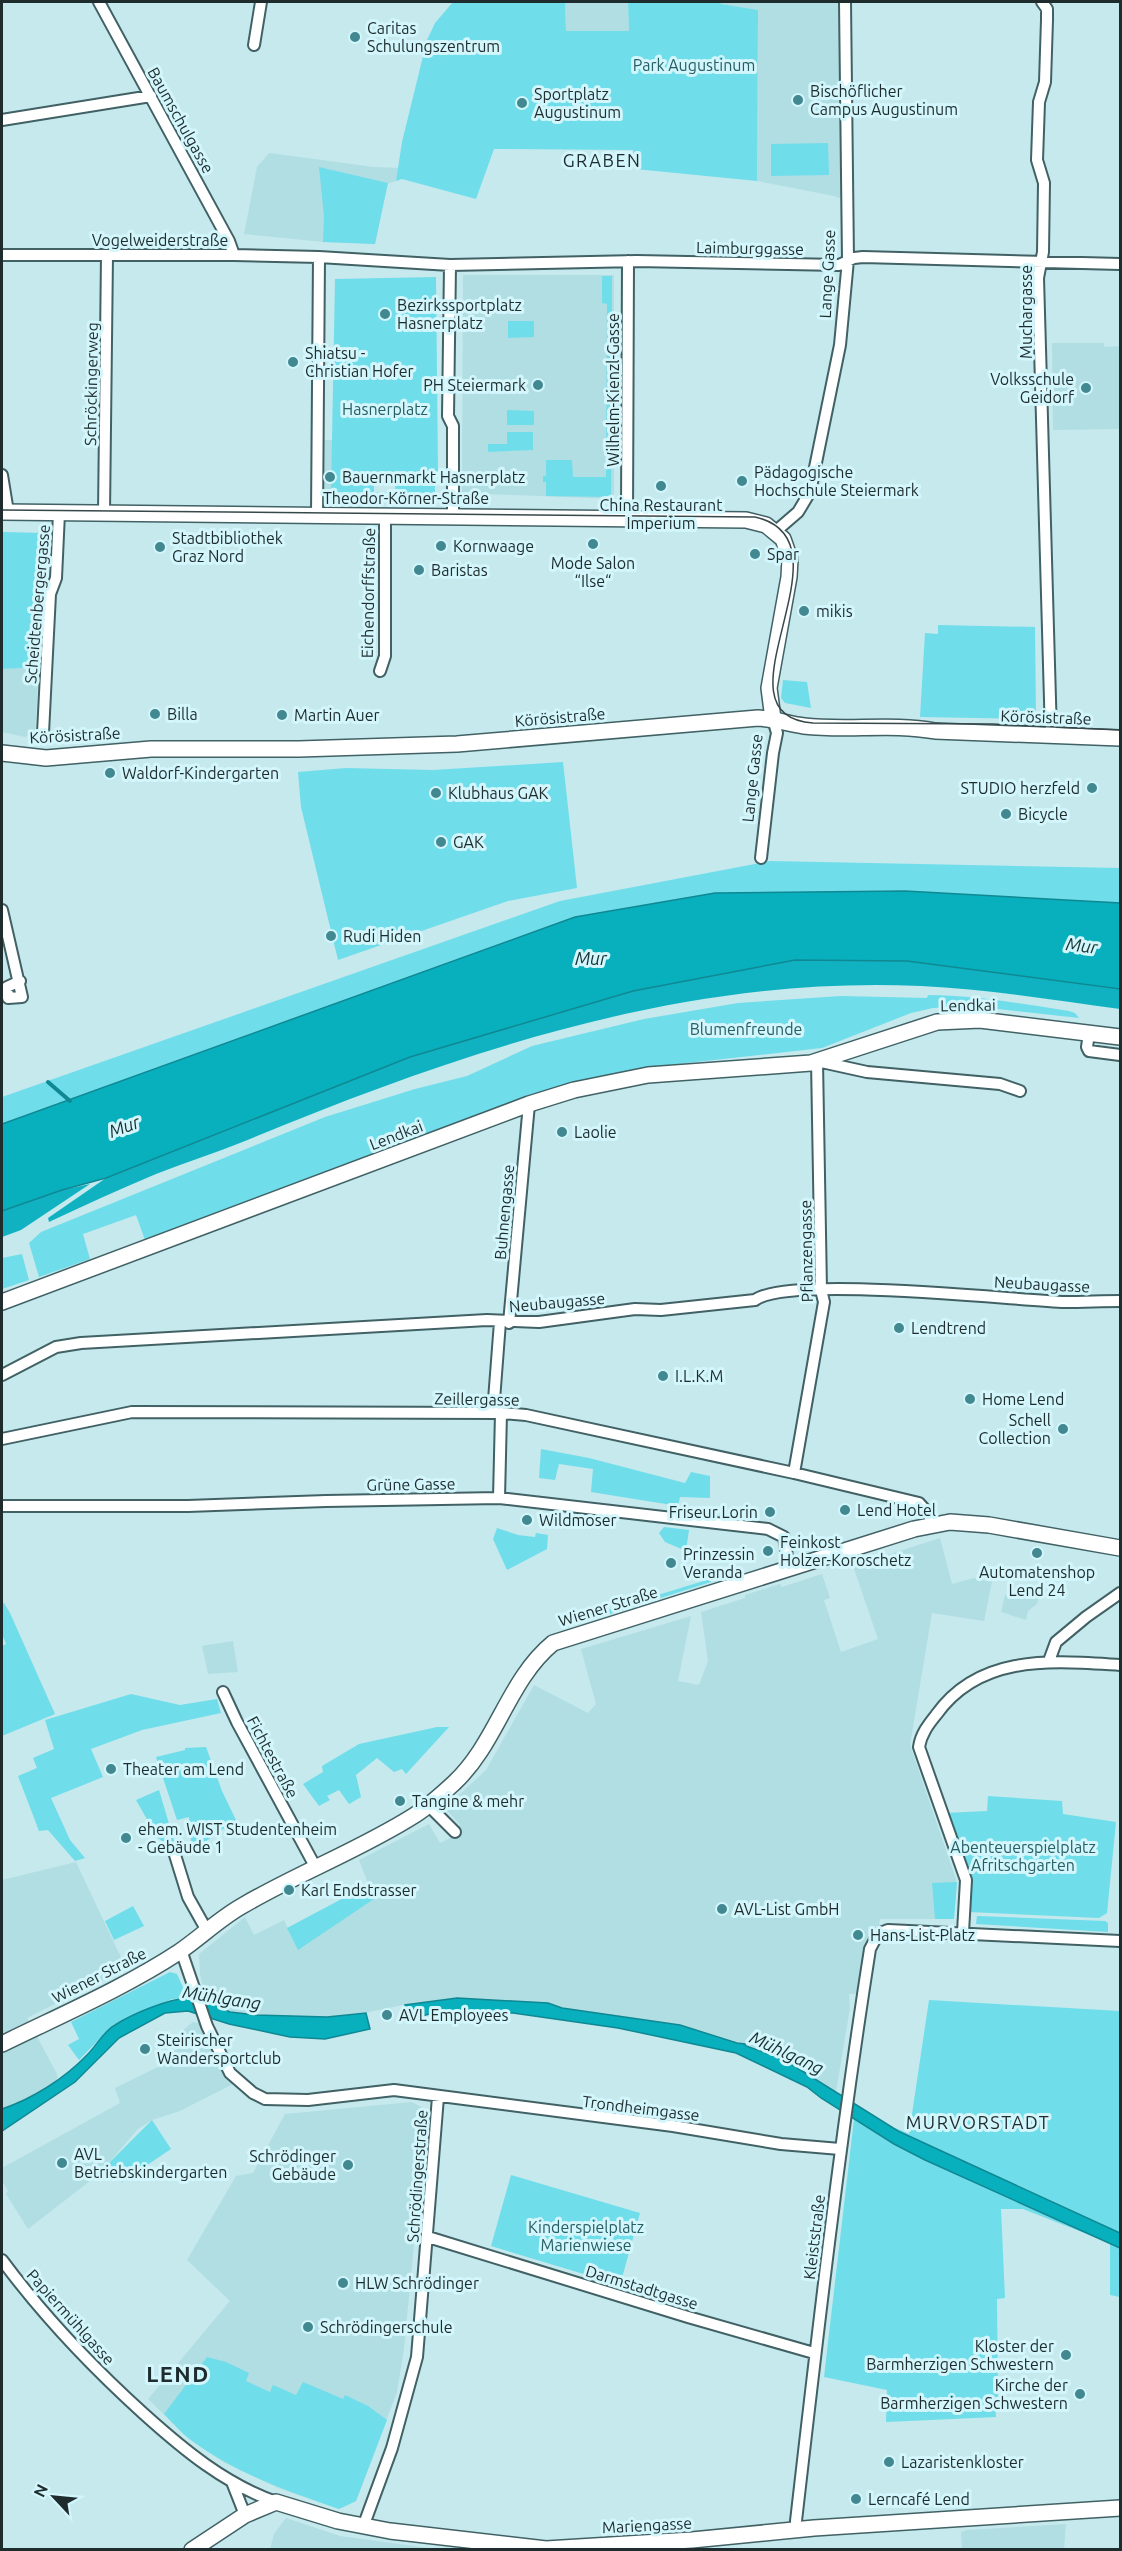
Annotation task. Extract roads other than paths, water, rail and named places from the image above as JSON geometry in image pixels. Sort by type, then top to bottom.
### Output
[{"type":"main road","name":"Theodor-Körner-Straße","points":[[5,512],[746,519],[766,525],[776,531]]},
{"type":"main road","name":"Lange Gasse","points":[[773,719],[769,688],[789,577],[790,559],[783,539],[776,531]]},
{"type":"main road","name":"Körösistraße","points":[[2,753],[46,758],[151,749],[299,749],[457,744],[773,719],[805,726],[912,727],[1120,738]]},
{"type":"main road","name":"Lendkai","points":[[2,1302],[529,1104],[574,1090],[648,1075],[817,1061],[937,1022],[980,1020],[1120,1037]]},
{"type":"main road","name":"Wiener Straße","points":[[2,2044],[103,1994],[181,1950],[206,1929],[242,1906],[417,1814],[456,1781],[479,1755],[523,1678],[539,1655],[553,1642],[933,1525],[957,1522],[990,1525],[1120,1548]]},
{"type":"main road","name":"Mariengasse","points":[[276,2502],[363,2527],[546,2549],[715,2539],[797,2530],[1120,2508]]},
{"type":"main road","points":[[192,2550],[245,2515],[276,2502]]},
{"type":"street","name":"Baumschulgasse","points":[[99,2],[229,241],[234,255]]},
{"type":"street","points":[[254,45],[261,2]]},
{"type":"street","name":"Lange Gasse","points":[[776,531],[798,512],[810,492],[840,345],[848,260],[845,2]]},
{"type":"street","name":"Muchargasse","points":[[1042,2],[1047,9],[1047,20],[1045,82],[1039,102],[1037,160],[1044,183],[1042,255],[1039,261],[1051,735]]},
{"type":"street","points":[[2,120],[151,96]]},
{"type":"street","name":"Vogelweiderstraße","points":[[2,255],[319,257]]},
{"type":"street","name":"Schröckingerweg","points":[[104,513],[107,255]]},
{"type":"street","points":[[316,516],[319,257],[450,265],[448,416],[453,426],[453,516]]},
{"type":"street","name":"Laimburggasse","points":[[450,265],[628,261],[839,265],[848,260],[863,257],[1120,264]]},
{"type":"street","name":"Wilhelm-Kienzl-Gasse","points":[[627,518],[628,261]]},
{"type":"street","points":[[2,475],[5,512]]},
{"type":"street","name":"Scheidtenbergergasse","points":[[43,733],[50,594],[56,578],[59,513]]},
{"type":"street","name":"Eichendorffstraße","points":[[380,671],[385,656],[385,515]]},
{"type":"street","name":"Lange Gasse","points":[[761,858],[772,753],[777,734],[773,719]]},
{"type":"street","points":[[2,910],[22,997],[8,998]]},
{"type":"street","points":[[1089,1033],[1087,1047],[1089,1051],[1120,1055]]},
{"type":"street","name":"Lendkai","points":[[817,1061],[867,1072],[1000,1084],[1020,1091]]},
{"type":"street","name":"Pflanzengasse","points":[[794,1473],[824,1302],[821,1290],[817,1061]]},
{"type":"street","name":"Buhnengasse","points":[[499,1498],[497,1413],[529,1104]]},
{"type":"street","name":"Neubaugasse","points":[[2,1375],[56,1347],[81,1343],[487,1320],[539,1322],[635,1309],[660,1310],[755,1300],[763,1294],[821,1290],[939,1293],[1065,1302],[1120,1301]]},
{"type":"street","name":"Zeillergasse","points":[[2,1439],[132,1412],[526,1415],[794,1473],[919,1503],[928,1513],[933,1525]]},
{"type":"street","name":"Grüne Gasse","points":[[2,1506],[188,1506],[326,1500],[499,1498],[768,1529],[784,1537],[789,1569]]},
{"type":"street","points":[[1049,1661],[1056,1642],[1120,1593]]},
{"type":"street","points":[[1120,1665],[1049,1661],[1000,1668],[973,1679],[947,1700],[921,1736],[919,1747],[966,1880],[963,1932],[1120,1941]]},
{"type":"street","name":"Fichtestraße","points":[[224,1692],[246,1740],[316,1868]]},
{"type":"street","points":[[428,1805],[455,1832]]},
{"type":"street","points":[[175,1855],[188,1897],[206,1929]]},
{"type":"street","name":"Kleiststraße","points":[[797,2530],[796,2521],[814,2353],[844,2115],[870,1949],[878,1934],[888,1930],[963,1932]]},
{"type":"street","name":"Schrödingerstraße","points":[[181,1950],[207,2026],[230,2073],[253,2093],[265,2099],[308,2100],[394,2090],[438,2097],[417,2357],[392,2448],[363,2527]]},
{"type":"street","name":"Trondheimgasse","points":[[438,2097],[673,2126],[782,2144],[840,2149]]},
{"type":"street","name":"Darmstadtgasse","points":[[428,2237],[814,2353]]},
{"type":"street","name":"Papiermühlgasse","points":[[2,2260],[46,2316],[88,2363],[185,2451],[255,2495],[276,2502]]},
{"type":"street","points":[[232,2482],[245,2515]]},
{"type":"water","name":"Mur","points":[[905,891],[1120,903],[1120,989],[907,961],[795,960],[633,991],[410,1057],[106,1178],[62,1190],[2,1211],[2,1124],[575,917],[715,893]]},
{"type":"water","name":"Mühlgang","points":[[188,1998],[208,2001],[230,2012],[256,2015],[327,2017],[366,2013],[370,2029],[325,2039],[290,2037],[229,2024],[188,2011],[165,2013],[119,2038],[75,2082],[2,2131],[2,2109],[25,2100],[58,2080],[78,2064],[111,2028],[150,2008]]},
{"type":"water","name":"Mühlgang","points":[[457,1998],[548,2003],[562,2008],[680,2025],[745,2044],[783,2059],[898,2131],[1120,2233],[1120,2248],[925,2160],[894,2144],[807,2087],[736,2053],[618,2028],[513,2013],[438,2012],[409,2019],[405,2005]]},
{"type":"waterway","points":[[48,1082],[70,1101]]},
{"type":"tram line","points":[[2,510],[755,517],[783,532],[793,558],[791,590],[775,661],[773,691],[784,713],[813,723],[992,724],[1120,730]]},
{"type":"place","name":"Caritas Schulungszentrum","points":[[355,37]]},
{"type":"place","name":"Bischöflicher Campus Augustinum","points":[[798,100]]},
{"type":"place","name":"Sportplatz Augustinum","points":[[522,103]]},
{"type":"place","name":"Bezirkssportplatz Hasnerplatz","points":[[385,314]]},
{"type":"place","name":"Shiatsu - Christian Hofer","points":[[293,362]]},
{"type":"place","name":"PH Steiermark","points":[[538,385]]},
{"type":"place","name":"Volksschule Geidorf","points":[[1086,388]]},
{"type":"place","name":"Bauernmarkt Hasnerplatz","points":[[330,477]]},
{"type":"place","name":"Pädagogische Hochschule Steiermark","points":[[742,481]]},
{"type":"place","name":"China Restaurant Imperium","points":[[661,486]]},
{"type":"place","name":"Mode Salon “Ilse“","points":[[593,544]]},
{"type":"place","name":"Kornwaage","points":[[441,546]]},
{"type":"place","name":"Stadtbibliothek Graz Nord","points":[[160,547]]},
{"type":"place","name":"Spar","points":[[755,554]]},
{"type":"place","name":"Baristas","points":[[419,570]]},
{"type":"place","name":"mikis","points":[[804,611]]},
{"type":"place","name":"Billa","points":[[155,714]]},
{"type":"place","name":"Martin Auer","points":[[282,715]]},
{"type":"place","name":"Waldorf-Kindergarten","points":[[110,773]]},
{"type":"place","name":"STUDIO herzfeld","points":[[1092,788]]},
{"type":"place","name":"Klubhaus GAK","points":[[436,793]]},
{"type":"place","name":"Bicycle","points":[[1006,814]]},
{"type":"place","name":"GAK","points":[[441,842]]},
{"type":"place","name":"Rudi Hiden","points":[[331,936]]},
{"type":"place","name":"Laolie","points":[[562,1132]]},
{"type":"place","name":"Lendtrend","points":[[899,1328]]},
{"type":"place","name":"I.L.K.M","points":[[663,1376]]},
{"type":"place","name":"Home Lend","points":[[970,1399]]},
{"type":"place","name":"Schell Collection","points":[[1063,1429]]},
{"type":"place","name":"Lend Hotel","points":[[845,1510]]},
{"type":"place","name":"Friseur Lorin","points":[[770,1512]]},
{"type":"place","name":"Wildmoser","points":[[527,1520]]},
{"type":"place","name":"Feinkost Holzer-Koroschetz","points":[[768,1551]]},
{"type":"place","name":"Automatenshop Lend 24","points":[[1037,1553]]},
{"type":"place","name":"Prinzessin Veranda","points":[[671,1563]]},
{"type":"place","name":"Theater am Lend","points":[[111,1769]]},
{"type":"place","name":"Tangine & mehr","points":[[400,1801]]},
{"type":"place","name":"ehem. WIST Studentenheim - Gebäude 1","points":[[126,1838]]},
{"type":"place","name":"Karl Endstrasser","points":[[289,1890]]},
{"type":"place","name":"AVL-List GmbH","points":[[722,1909]]},
{"type":"place","name":"Hans-List-Platz","points":[[858,1935]]},
{"type":"place","name":"AVL Employees","points":[[387,2015]]},
{"type":"place","name":"Steirischer Wandersportclub","points":[[145,2049]]},
{"type":"place","name":"AVL Betriebskindergarten","points":[[62,2163]]},
{"type":"place","name":"Schrödinger Gebäude","points":[[348,2165]]},
{"type":"place","name":"HLW Schrödinger","points":[[343,2283]]},
{"type":"place","name":"Schrödingerschule","points":[[308,2327]]},
{"type":"place","name":"Kloster der Barmherzigen Schwestern","points":[[1066,2355]]},
{"type":"place","name":"Kirche der Barmherzigen Schwestern","points":[[1080,2394]]},
{"type":"place","name":"Lazaristenkloster","points":[[889,2462]]},
{"type":"place","name":"Lerncafé Lend","points":[[856,2499]]},
{"type":"district","name":"GRABEN","points":[[602,160]]},
{"type":"district","name":"MURVORSTADT","points":[[978,2122]]},
{"type":"district","name":"LEND","points":[[178,2373]]},
{"type":"park label","name":"Park Augustinum","points":[[694,65]]},
{"type":"park label","name":"Hasnerplatz","points":[[385,409]]},
{"type":"park label","name":"Blumenfreunde","points":[[746,1029]]},
{"type":"park label","name":"Abenteuerspielplatz Afritschgarten","points":[[1023,1856]]},
{"type":"park label","name":"Kinderspielplatz Marienwiese","points":[[586,2236]]}]
